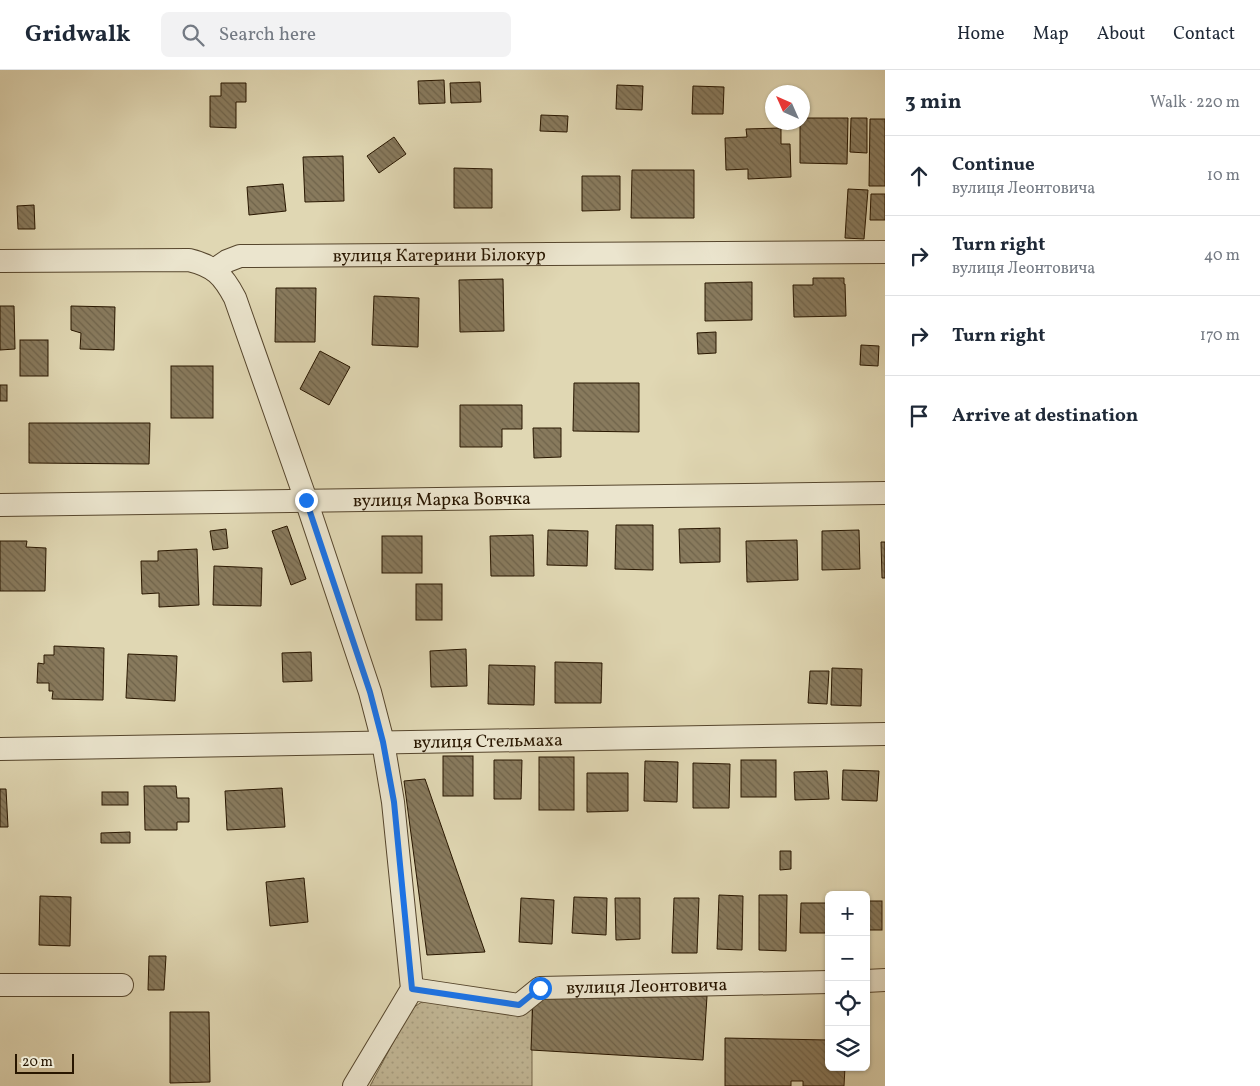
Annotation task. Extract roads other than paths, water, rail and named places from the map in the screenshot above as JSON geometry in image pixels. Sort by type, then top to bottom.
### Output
[{"type":"street","name":"вулиця Катерини Білокур","points":[[214,270],[227,261],[240,256],[885,252]]},
{"type":"street","points":[[0,261],[189,260],[204,263],[214,270],[226,281],[234,298],[306,500],[370,692],[383,742],[394,802],[412,989],[354,1086]]},
{"type":"street","name":"вулиця Марка Вовчка","points":[[0,505],[885,493]]},
{"type":"street","name":"вулиця Стельмаха","points":[[0,749],[885,734]]},
{"type":"street","points":[[870,981],[885,980]]},
{"type":"street","name":"вулиця Леонтовича","points":[[412,989],[519,1005],[540,988],[825,982]]},
{"type":"street","points":[[0,985],[122,985]]}]
